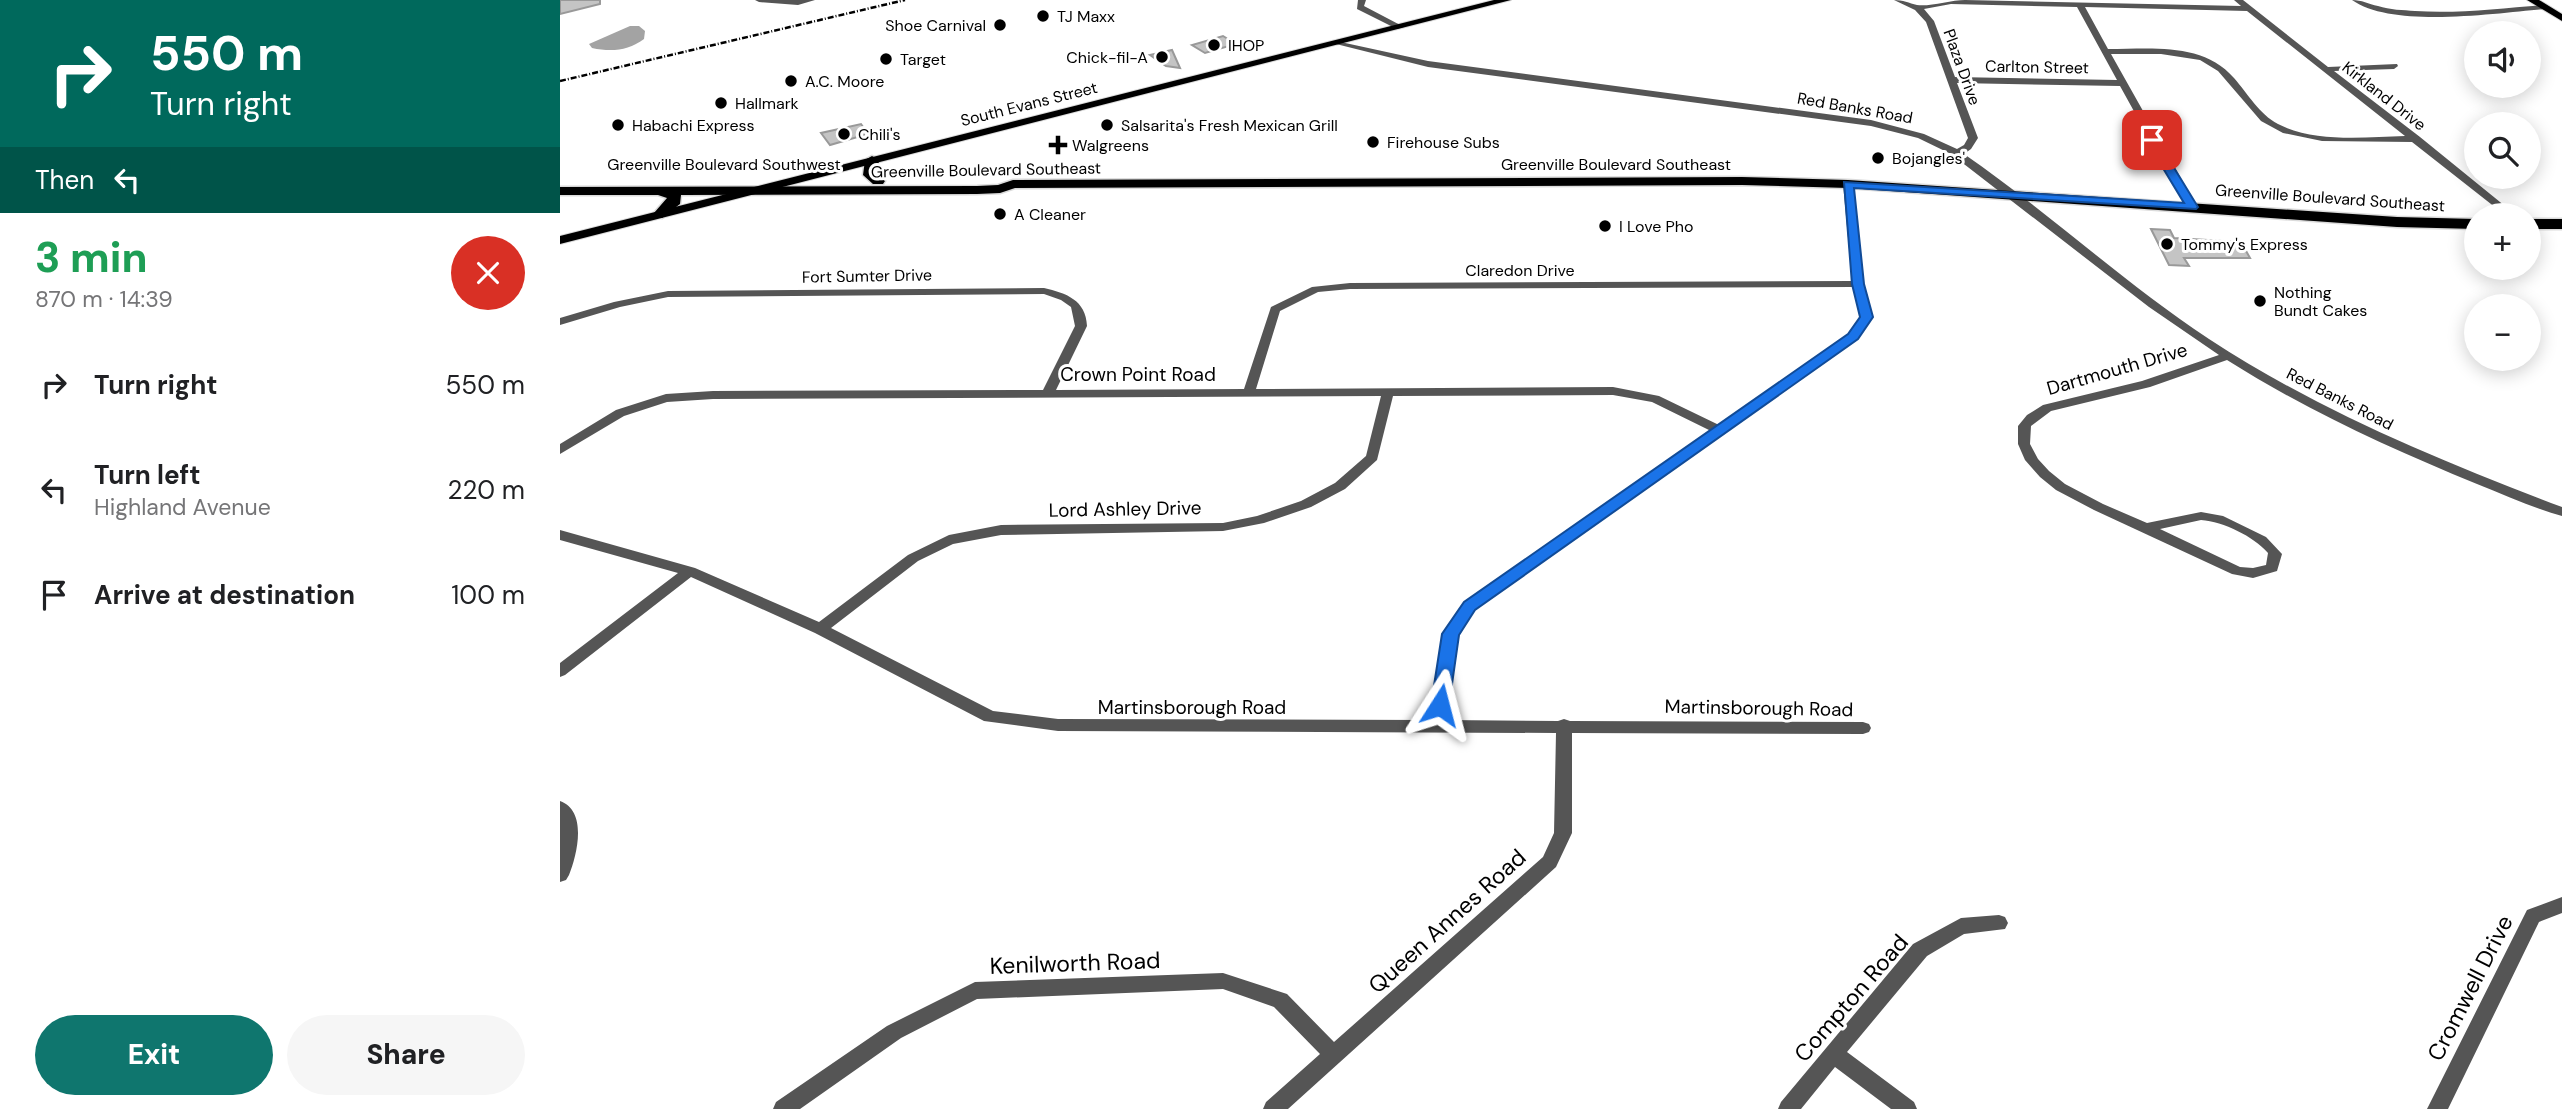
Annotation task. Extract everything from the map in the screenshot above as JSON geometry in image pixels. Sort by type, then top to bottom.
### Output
[{"type":"highway","points":[[872,160],[870,176],[878,181]]},
{"type":"highway","name":"Greenville Boulevard Southwest","points":[[560,182],[1002,180],[1013,184]]},
{"type":"highway","name":"Greenville Boulevard Southeast","points":[[756,190],[1000,189],[1013,184],[1742,181],[1848,184],[2397,222],[2464,223]]},
{"type":"highway","points":[[653,189],[674,195],[675,201],[662,213]]},
{"type":"highway","name":"Greenville Boulevard Southwest","points":[[560,191],[756,190]]},
{"type":"highway","points":[[2541,224],[2562,224]]},
{"type":"main road","name":"South Evans Street","points":[[560,240],[1506,0]]},
{"type":"main road","points":[[2532,0],[2562,18]]},
{"type":"street","points":[[759,0],[798,3],[811,0]]},
{"type":"street","points":[[1362,0],[1360,7],[1400,27]]},
{"type":"street","points":[[1898,0],[1918,8],[1951,2],[2249,9]]},
{"type":"street","name":"Kirkland Drive","points":[[2238,0],[2496,203]]},
{"type":"street","points":[[2356,0],[2366,7],[2399,14],[2545,8]]},
{"type":"street","points":[[2080,6],[2192,207]]},
{"type":"street","name":"Plaza Drive","points":[[1918,8],[1930,20],[1973,138],[1968,147],[1958,153]]},
{"type":"street","name":"Red Banks Road","points":[[1336,43],[1428,64],[1871,123],[1914,134],[1958,153],[2145,299],[2229,356],[2307,401],[2374,435],[2446,467],[2562,512]]},
{"type":"street","points":[[2106,51],[2191,55],[2213,63],[2272,125],[2302,135],[2348,139],[2417,139]]},
{"type":"street","points":[[2328,69],[2393,66]]},
{"type":"street","name":"Carlton Street","points":[[1953,80],[2121,83]]},
{"type":"street","points":[[1436,728],[1451,634],[1469,606],[1853,337],[1867,317],[1858,284],[1848,184]]},
{"type":"street","name":"Claredon Drive","points":[[1249,393],[1275,309],[1315,289],[1350,286],[1858,284]]},
{"type":"street","name":"Fort Sumter Drive","points":[[560,322],[618,304],[668,294],[1044,291],[1068,299],[1076,305],[1082,318],[1081,326],[1048,393]]},
{"type":"street","name":"Dartmouth Drive","points":[[2146,528],[2202,516],[2215,517],[2264,541],[2274,552],[2275,560],[2272,568],[2244,573],[2146,528],[2071,493],[2047,478],[2032,463],[2022,438],[2024,426],[2032,415],[2056,405],[2146,384],[2229,356]]},
{"type":"street","name":"Crown Point Road","points":[[560,450],[620,413],[666,398],[713,395],[1613,391],[1655,399],[1721,431]]},
{"type":"street","name":"Lord Ashley Drive","points":[[820,629],[914,558],[949,540],[1001,530],[1223,527],[1259,520],[1306,504],[1340,486],[1372,457],[1388,392]]},
{"type":"street","name":"Martinsborough Road","points":[[560,535],[690,571],[820,629],[990,717],[1058,725],[1863,728]]},
{"type":"street","points":[[560,671],[690,571]]},
{"type":"street","name":"Queen Annes Road","points":[[1273,1109],[1550,862],[1563,833],[1564,726]]},
{"type":"street","points":[[560,808],[569,819],[569,855],[560,875]]},
{"type":"street","name":"Cromwell Drive","points":[[2437,1109],[2533,916],[2562,905]]},
{"type":"street","name":"Compton Road","points":[[1788,1109],[1920,950],[1961,926],[1999,923]]},
{"type":"street","name":"Kenilworth Road","points":[[783,1109],[894,1032],[975,991],[1223,981],[1280,1000],[1334,1055]]},
{"type":"street","points":[[1834,1054],[1906,1109]]},
{"type":"shaded area","points":[[630,26],[639,26],[645,31],[644,39],[632,46],[606,50],[592,48],[589,44]]},
{"type":"building","points":[[560,0],[600,0],[600,4],[560,14]]},
{"type":"building","name":"IHOP","points":[[1223,36],[1236,44],[1205,53],[1192,45]]},
{"type":"building","name":"Chick-fil-A","points":[[1172,50],[1180,68],[1166,66],[1150,55]]},
{"type":"building","name":"Chili's","points":[[861,124],[868,134],[830,145],[821,133]]},
{"type":"building","points":[[2151,229],[2170,230],[2174,238],[2241,242],[2250,258],[2184,258],[2189,266],[2169,265]]},
{"type":"railway","points":[[560,81],[905,0]]},
{"type":"place","name":"TJ Maxx","points":[[1043,16]]},
{"type":"place","name":"Shoe Carnival","points":[[1000,25]]},
{"type":"place","name":"IHOP","points":[[1214,45]]},
{"type":"place","name":"Chick-fil-A","points":[[1162,57]]},
{"type":"place","name":"Target","points":[[886,59]]},
{"type":"place","name":"A.C. Moore","points":[[791,81]]},
{"type":"place","name":"Hallmark","points":[[721,103]]},
{"type":"place","name":"Habachi Express","points":[[618,125]]},
{"type":"place","name":"Salsarita's Fresh Mexican Grill","points":[[1107,125]]},
{"type":"place","name":"Chili's","points":[[844,134]]},
{"type":"place","name":"Firehouse Subs","points":[[1373,142]]},
{"type":"place","name":"Walgreens","points":[[1058,145]]},
{"type":"place","name":"Bojangles'","points":[[1878,158]]},
{"type":"place","name":"A Cleaner","points":[[1000,214]]},
{"type":"place","name":"I Love Pho","points":[[1605,226]]},
{"type":"place","name":"Tommy's Express","points":[[2167,244]]},
{"type":"place","name":"Nothing Bundt Cakes","points":[[2260,301]]},
{"type":"route","points":[[1440,705],[1451,634],[1469,606],[1853,337],[1867,317],[1858,284],[1848,184],[2192,207],[2152,140]]}]
